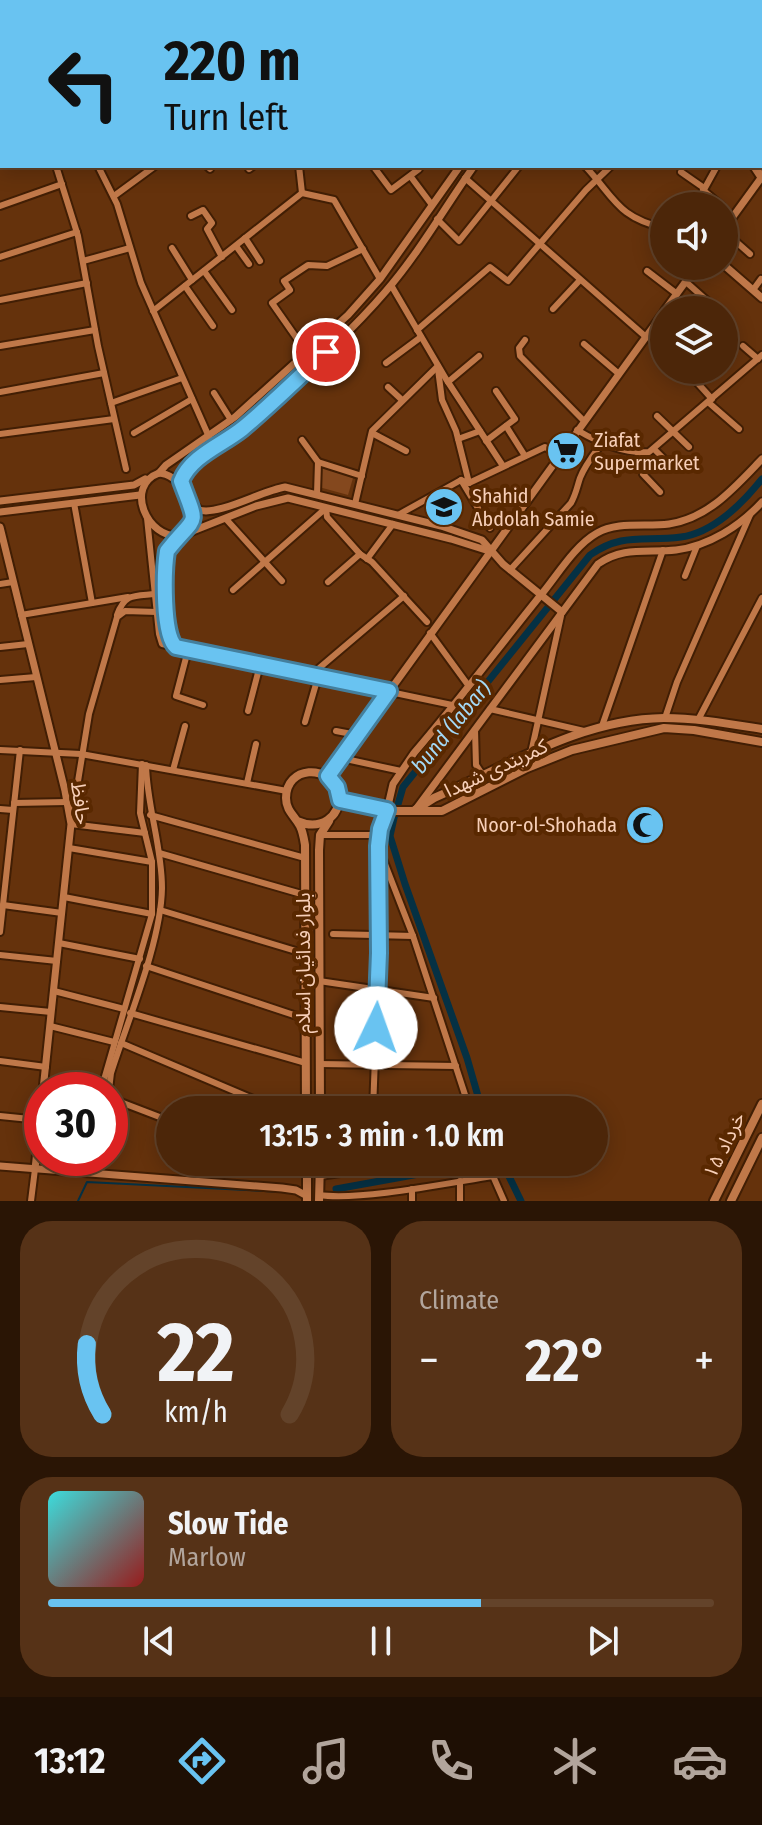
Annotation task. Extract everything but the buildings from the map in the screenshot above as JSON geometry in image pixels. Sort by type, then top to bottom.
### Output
[{"type":"main road","name":"کمربندی شهدا","points":[[411,810],[531,753],[602,726],[665,718],[762,729]]},
{"type":"main road","name":"کمربندی شهدا","points":[[411,810],[442,811],[527,768],[572,750],[664,728],[762,742]]},
{"type":"main road","points":[[320,835],[336,813],[340,800],[337,787],[328,776],[315,772],[300,775],[287,791],[287,808],[297,821],[314,826],[330,819]]},
{"type":"main road","points":[[340,800],[389,811],[411,810]]},
{"type":"main road","name":"بلوار فدائیان اسلام","points":[[297,821],[302,830],[305,858],[306,1096]]},
{"type":"main road","name":"بلوار فدائیان اسلام","points":[[320,835],[320,1096]]},
{"type":"main road","name":"۱۵ خرداد","points":[[714,1201],[762,1104]]},
{"type":"main road","name":"۱۵ خرداد","points":[[732,1200],[762,1138]]},
{"type":"main road","points":[[307,1176],[307,1198],[319,1198],[320,1176]]},
{"type":"street","points":[[57,168],[77,232],[126,469]]},
{"type":"street","points":[[99,168],[114,196],[153,311],[209,437]]},
{"type":"street","points":[[114,196],[152,168]]},
{"type":"street","points":[[299,168],[302,193]]},
{"type":"street","points":[[374,168],[391,190],[419,168]]},
{"type":"street","points":[[459,168],[380,279],[348,315],[231,420],[144,484],[140,495],[152,526],[161,534],[171,537],[288,498],[489,551]]},
{"type":"street","points":[[176,647],[168,630],[165,561],[167,551],[193,521],[194,512],[181,481],[186,470],[254,418],[346,334],[391,285],[472,168]]},
{"type":"street","points":[[437,219],[459,241],[518,168]]},
{"type":"street","points":[[587,168],[623,211],[650,225]]},
{"type":"street","points":[[386,363],[490,267],[508,281],[609,168]]},
{"type":"street","points":[[702,192],[716,168]]},
{"type":"street","points":[[681,172],[707,192]]},
{"type":"street","points":[[411,177],[432,205]]},
{"type":"street","points":[[465,178],[646,337]]},
{"type":"street","points":[[738,209],[762,178]]},
{"type":"street","points":[[0,206],[62,184]]},
{"type":"street","points":[[153,311],[302,193]]},
{"type":"street","points":[[302,193],[334,200],[380,279]]},
{"type":"street","points":[[191,216],[203,210],[212,223],[207,229],[222,257]]},
{"type":"street","points":[[0,257],[77,232]]},
{"type":"street","points":[[245,238],[260,261]]},
{"type":"street","points":[[738,243],[750,254]]},
{"type":"street","points":[[236,246],[249,264]]},
{"type":"street","points":[[83,261],[130,248]]},
{"type":"street","points":[[172,248],[192,280]]},
{"type":"street","points":[[307,353],[272,303],[290,290],[284,281],[308,265],[327,266],[363,249]]},
{"type":"street","points":[[204,271],[232,310]]},
{"type":"street","points":[[647,271],[677,294],[686,282],[702,296]]},
{"type":"street","points":[[738,277],[762,298]]},
{"type":"street","points":[[753,290],[761,279]]},
{"type":"street","points":[[553,309],[580,280]]},
{"type":"street","points":[[0,300],[87,283]]},
{"type":"street","points":[[391,285],[438,366],[503,466]]},
{"type":"street","points":[[185,286],[213,326]]},
{"type":"street","points":[[0,346],[95,330]]},
{"type":"street","points":[[328,776],[650,332]]},
{"type":"street","points":[[525,340],[519,348],[520,356],[584,421]]},
{"type":"street","points":[[584,344],[619,374]]},
{"type":"street","points":[[577,430],[602,443],[637,452],[655,450],[760,357],[743,346]]},
{"type":"street","points":[[448,382],[479,356]]},
{"type":"street","points":[[355,504],[372,433],[438,366]]},
{"type":"street","points":[[438,366],[442,400],[458,439],[469,483]]},
{"type":"street","points":[[0,392],[104,373]]},
{"type":"street","points":[[111,403],[182,378]]},
{"type":"street","points":[[697,384],[739,429]]},
{"type":"street","points":[[388,387],[402,400]]},
{"type":"street","points":[[486,441],[515,419],[496,391]]},
{"type":"street","points":[[214,393],[231,420]]},
{"type":"street","points":[[134,433],[192,399]]},
{"type":"street","points":[[657,416],[689,447]]},
{"type":"street","points":[[0,434],[114,419]]},
{"type":"street","points":[[506,426],[525,456]]},
{"type":"street","points":[[458,439],[480,431]]},
{"type":"street","points":[[372,433],[406,451]]},
{"type":"street","points":[[302,440],[318,462],[362,476]]},
{"type":"street","points":[[510,570],[571,503],[578,492],[579,480],[602,443]]},
{"type":"street","points":[[398,515],[461,480],[469,483],[545,447],[559,455]]},
{"type":"street","points":[[655,450],[665,460]]},
{"type":"street","points":[[637,452],[652,466],[643,474],[660,492]]},
{"type":"street","points":[[374,1096],[379,935],[378,846],[389,811],[393,784],[468,685],[594,534],[607,528],[669,524],[706,512],[762,459]]},
{"type":"street","points":[[317,494],[318,462]]},
{"type":"street","points":[[0,501],[134,485],[155,475],[169,474],[184,490]]},
{"type":"street","points":[[461,480],[490,528]]},
{"type":"street","points":[[189,499],[203,512],[214,512],[267,490],[285,487],[482,540],[489,551],[560,611]]},
{"type":"street","points":[[0,512],[140,495]]},
{"type":"street","points":[[74,503],[92,603]]},
{"type":"street","points":[[411,810],[475,730],[560,611],[598,564],[622,551],[697,546],[710,541],[760,506]]},
{"type":"street","points":[[326,508],[327,517],[427,622]]},
{"type":"street","points":[[233,590],[326,508]]},
{"type":"street","points":[[146,514],[162,644],[452,705]]},
{"type":"street","points":[[665,718],[677,682],[750,515]]},
{"type":"street","points":[[226,519],[282,581]]},
{"type":"street","points":[[367,559],[393,524]]},
{"type":"street","name":"حافظ","points":[[0,527],[3,552],[13,582],[71,824],[45,1072]]},
{"type":"street","points":[[685,576],[697,546]]},
{"type":"street","points":[[602,726],[663,550]]},
{"type":"street","points":[[328,582],[360,554]]},
{"type":"street","points":[[0,584],[13,582]]},
{"type":"street","points":[[21,615],[155,594]]},
{"type":"street","points":[[305,722],[314,676],[404,596]]},
{"type":"street","points":[[128,597],[117,617],[89,714],[71,824],[145,833]]},
{"type":"street","points":[[698,720],[762,598]]},
{"type":"street","points":[[117,617],[125,611],[157,612]]},
{"type":"street","points":[[531,753],[551,669],[560,611]]},
{"type":"street","points":[[430,633],[468,685]]},
{"type":"street","points":[[0,647],[28,644]]},
{"type":"street","points":[[188,650],[176,696],[203,705]]},
{"type":"street","points":[[248,711],[260,665]]},
{"type":"street","points":[[0,680],[36,677]]},
{"type":"street","points":[[490,709],[585,731]]},
{"type":"street","points":[[173,770],[185,726]]},
{"type":"street","points":[[475,730],[476,765],[484,777]]},
{"type":"street","points":[[336,731],[357,735]]},
{"type":"street","points":[[247,783],[256,744]]},
{"type":"street","points":[[0,750],[81,754],[287,791]]},
{"type":"street","points":[[0,932],[20,750]]},
{"type":"street","points":[[341,758],[401,771]]},
{"type":"street","points":[[127,1011],[159,925],[159,853],[150,815],[144,764]]},
{"type":"street","points":[[107,1072],[127,1011],[152,914],[152,862],[140,804],[144,764]]},
{"type":"street","points":[[0,809],[67,802]]},
{"type":"street","points":[[150,815],[305,858]]},
{"type":"street","points":[[320,835],[379,835]]},
{"type":"street","points":[[378,846],[413,936],[466,1096]]},
{"type":"street","points":[[69,848],[152,862]]},
{"type":"street","points":[[0,853],[9,854]]},
{"type":"street","points":[[159,853],[305,895]]},
{"type":"street","points":[[64,897],[152,914]]},
{"type":"street","points":[[2,900],[62,913]]},
{"type":"street","points":[[160,910],[306,954]]},
{"type":"street","points":[[333,934],[413,936]]},
{"type":"street","points":[[59,943],[140,959]]},
{"type":"street","points":[[0,955],[57,961]]},
{"type":"street","points":[[146,966],[306,1019]]},
{"type":"street","points":[[319,981],[434,998]]},
{"type":"street","points":[[54,991],[306,1063]]},
{"type":"street","points":[[0,1007],[51,1012]]},
{"type":"street","points":[[50,1026],[117,1042],[246,1096]]},
{"type":"street","points":[[112,1072],[117,1042]]},
{"type":"street","points":[[0,1061],[46,1067]]},
{"type":"street","points":[[319,1064],[456,1066]]},
{"type":"street","points":[[128,1105],[156,1116]]},
{"type":"street","points":[[0,1116],[24,1118]]},
{"type":"street","points":[[0,1166],[24,1168]]},
{"type":"street","points":[[31,1201],[34,1176]]},
{"type":"street","points":[[128,1176],[282,1188],[296,1190],[307,1198]]},
{"type":"street","points":[[319,1198],[364,1199],[493,1176],[504,1201]]},
{"type":"street","points":[[460,1181],[460,1201]]},
{"type":"street","points":[[412,1189],[412,1201]]},
{"type":"shaded area","points":[[321,467],[353,478],[348,495],[319,487]]},
{"type":"waterway","name":"bund (labar)","points":[[478,1096],[390,836],[403,787],[590,555],[613,543],[681,537],[704,530],[736,507],[762,479]]},
{"type":"waterway","name":"bund (labar)","points":[[336,1189],[408,1176]]},
{"type":"waterway","points":[[509,1176],[521,1201]]},
{"type":"waterway","points":[[78,1201],[87,1182],[284,1192]]},
{"type":"place","name":"Ziafat Supermarket","points":[[566,451]]},
{"type":"place","name":"Shahid Abdolah Samie","points":[[444,507]]},
{"type":"place","name":"Noor-ol-Shohada","points":[[645,825]]},
{"type":"route","points":[[326,352],[244,428],[186,470],[181,481],[194,512],[193,521],[167,551],[165,587],[170,638],[176,647],[389,691],[328,776],[337,787],[340,800],[387,810],[378,846],[376,1028]]}]
